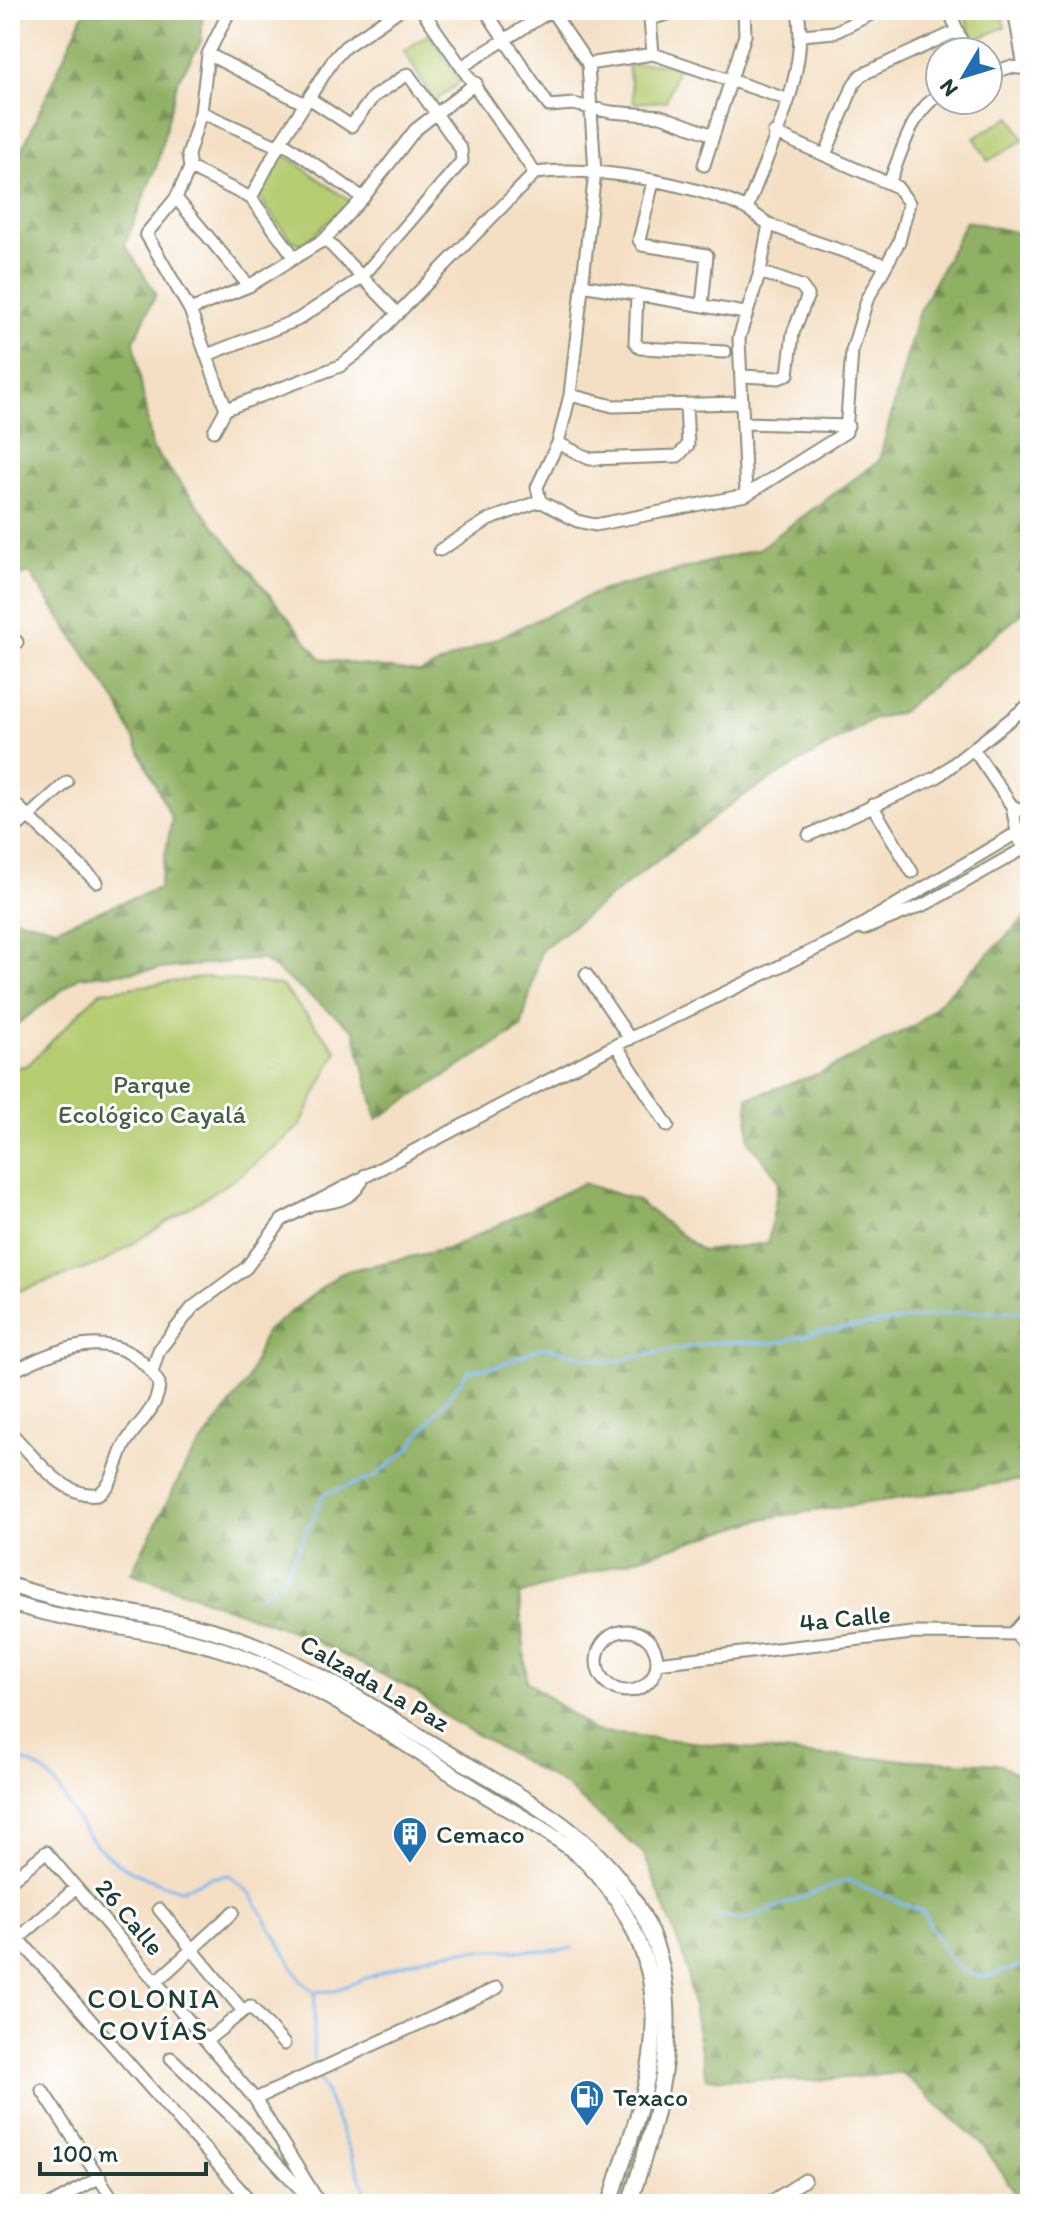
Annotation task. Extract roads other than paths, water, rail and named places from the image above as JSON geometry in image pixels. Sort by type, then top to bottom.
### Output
[{"type":"main road","name":"Calzada La Paz","points":[[10,1585],[211,1630],[264,1648],[343,1689],[553,1817],[610,1868],[644,1936]]},
{"type":"main road","name":"Calzada La Paz","points":[[10,1603],[223,1650],[261,1664],[324,1697],[567,1846],[604,1883],[644,1936]]},
{"type":"main road","points":[[610,2204],[645,2097],[655,2034],[644,1936]]},
{"type":"main road","points":[[629,2204],[667,2065],[668,1999],[644,1936]]},
{"type":"street","points":[[226,409],[190,310],[146,234],[176,198],[190,168],[188,155],[201,112],[208,54],[230,10]]},
{"type":"street","points":[[251,198],[280,144],[345,47],[399,10]]},
{"type":"street","points":[[422,10],[476,83],[535,173]]},
{"type":"street","points":[[485,10],[545,103],[661,116],[713,135]]},
{"type":"street","points":[[463,66],[552,10],[588,64],[595,172],[570,395],[558,443],[537,487],[540,501]]},
{"type":"street","points":[[653,54],[650,19],[681,10]]},
{"type":"street","points":[[704,165],[745,35],[744,13],[729,10]]},
{"type":"street","points":[[747,209],[797,68],[802,35],[798,10]]},
{"type":"street","points":[[802,35],[835,32],[879,10]]},
{"type":"street","points":[[949,10],[959,36]]},
{"type":"street","points":[[1004,69],[1027,68],[1014,10]]},
{"type":"street","points":[[826,153],[854,84],[861,75],[957,31]]},
{"type":"street","points":[[207,355],[297,320],[361,278],[462,161],[461,149],[408,74],[394,79],[373,97],[351,126],[307,101],[208,54]]},
{"type":"street","points":[[588,64],[653,54],[786,99]]},
{"type":"street","points":[[190,310],[249,286],[325,239],[363,198],[415,130],[476,83]]},
{"type":"street","points":[[889,183],[916,118],[924,107]]},
{"type":"street","points":[[201,112],[280,144],[363,198]]},
{"type":"street","points":[[440,550],[488,520],[540,501],[577,521],[595,525],[746,495],[840,437],[848,426],[848,374],[867,300],[893,257],[909,211],[905,194],[889,183],[774,133]]},
{"type":"street","points":[[190,168],[251,198],[295,258]]},
{"type":"street","points":[[214,431],[226,409],[340,366],[398,314],[535,173],[564,169],[595,172],[720,198],[747,209],[769,224],[886,265]]},
{"type":"street","points":[[653,182],[639,240],[642,245],[707,255],[702,305]]},
{"type":"street","points":[[176,198],[249,286]]},
{"type":"street","points":[[746,495],[739,338],[760,272],[769,224]]},
{"type":"street","points":[[325,239],[398,314]]},
{"type":"street","points":[[742,376],[779,378],[788,374],[793,333],[808,295],[801,286],[760,272]]},
{"type":"street","points":[[582,285],[745,313]]},
{"type":"street","points":[[637,294],[635,342],[640,348],[725,352]]},
{"type":"street","points":[[570,395],[613,406],[742,403]]},
{"type":"street","points":[[558,443],[590,459],[678,456],[688,445],[686,405]]},
{"type":"street","points":[[743,423],[848,426]]},
{"type":"street","points":[[809,835],[937,777],[1030,704]]},
{"type":"street","points":[[152,1372],[159,1350],[193,1307],[246,1268],[282,1220],[308,1204],[346,1198],[359,1189],[365,1175],[616,1045],[845,935],[928,903],[1028,847],[1016,833],[1012,806],[974,750]]},
{"type":"street","points":[[10,833],[67,782]]},
{"type":"street","points":[[10,799],[97,882]]},
{"type":"street","points":[[872,805],[912,872]]},
{"type":"street","points":[[845,935],[1030,823],[1024,811],[1012,806]]},
{"type":"street","points":[[586,974],[630,1039]]},
{"type":"street","points":[[616,1045],[668,1126]]},
{"type":"street","points":[[10,1373],[41,1356],[106,1343],[134,1352],[159,1350]]},
{"type":"street","points":[[10,1432],[58,1481],[72,1490],[98,1494],[109,1486],[124,1445],[159,1394],[159,1383],[134,1352]]},
{"type":"street","points":[[1030,1614],[1014,1632],[1030,1651]]},
{"type":"street","points":[[626,1630],[645,1636],[656,1653],[657,1663],[655,1673],[642,1687],[622,1691],[604,1682],[599,1673],[597,1653],[607,1636],[626,1630]]},
{"type":"street","name":"4a Calle","points":[[657,1663],[912,1633],[1030,1634]]},
{"type":"street","name":"26 Calle","points":[[10,1881],[46,1852],[255,2099],[320,2204]]},
{"type":"street","points":[[76,1888],[14,1934],[253,2204]]},
{"type":"street","points":[[159,1909],[243,2011]]},
{"type":"street","points":[[156,1982],[233,1912]]},
{"type":"street","points":[[255,2099],[497,1988]]},
{"type":"street","points":[[206,2041],[243,2011],[253,2008],[284,2044]]},
{"type":"street","points":[[171,2058],[242,2126],[314,2204]]},
{"type":"street","points":[[42,2090],[116,2204]]},
{"type":"street","points":[[52,2204],[100,2177]]},
{"type":"street","points":[[767,2204],[805,2180]]},
{"type":"street","points":[[10,2198],[14,2204]]},
{"type":"waterway","points":[[260,1595],[284,1578],[324,1494],[374,1477],[407,1451],[469,1370],[498,1366],[543,1347],[608,1362],[716,1342],[776,1343],[818,1332],[958,1312],[1030,1311]]},
{"type":"waterway","points":[[10,1756],[50,1777],[95,1844],[129,1869],[181,1890],[210,1878],[229,1875],[251,1894],[301,1981],[315,1992],[332,1991],[406,1963],[449,1952],[573,1948]]},
{"type":"waterway","points":[[718,1915],[742,1920],[848,1880],[923,1912],[948,1957],[963,1972],[983,1978],[1030,1963]]},
{"type":"waterway","points":[[313,2059],[315,1992]]},
{"type":"waterway","points":[[318,2074],[371,2204]]},
{"type":"place","name":"Cemaco","points":[[410,1865]]},
{"type":"place","name":"Texaco","points":[[587,2128]]},
{"type":"district","name":"COLONIA COVÍAS","points":[[154,2014]]},
{"type":"park label","name":"Parque Ecológico Cayalá","points":[[152,1099]]}]
